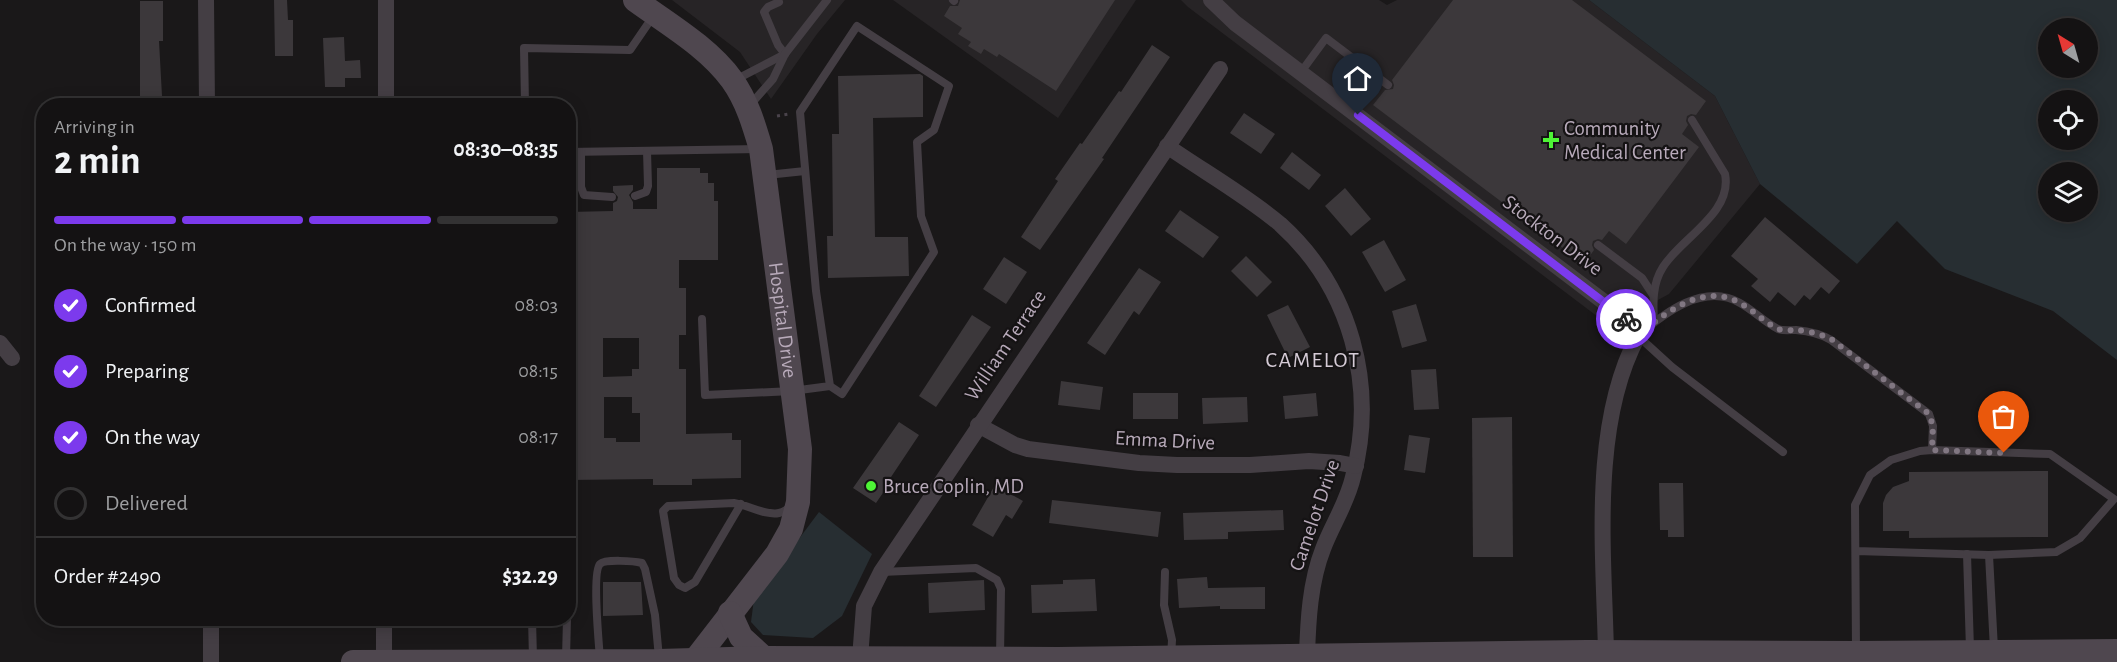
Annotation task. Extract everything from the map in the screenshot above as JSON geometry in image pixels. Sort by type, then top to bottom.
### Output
[{"type":"main road","name":"Hospital Drive","points":[[635,0],[704,51],[733,81],[748,108],[760,149],[764,175],[800,449],[798,502],[791,529],[777,554],[695,661]]},
{"type":"main road","points":[[730,613],[741,637],[764,658]]},
{"type":"main road","points":[[353,662],[695,661],[764,658],[1058,660],[1307,656],[1415,659],[1593,656],[1755,658],[1856,653],[1982,652],[2070,657],[2117,651]]},
{"type":"street","points":[[206,0],[207,98]]},
{"type":"street","points":[[386,0],[386,98]]},
{"type":"street","name":"Stockton Drive","points":[[1211,0],[1235,23],[1624,317],[1638,336]]},
{"type":"street","name":"William Terrace","points":[[874,660],[864,606],[881,572],[1220,69]]},
{"type":"street","name":"Camelot Drive","points":[[1167,146],[1279,224],[1312,259],[1336,297],[1348,324],[1360,373],[1363,409],[1361,440],[1347,496],[1319,562],[1312,596],[1307,656]]},
{"type":"street","points":[[1593,656],[1606,458],[1612,411],[1629,353],[1638,336]]},
{"type":"street","points":[[0,344],[12,358]]},
{"type":"street","name":"Emma Drive","points":[[978,425],[1015,445],[1028,449],[1139,463],[1224,466],[1309,461],[1356,466]]},
{"type":"street","points":[[210,626],[211,662]]},
{"type":"street","points":[[384,626],[384,662]]},
{"type":"lane","points":[[748,108],[773,79],[785,54],[827,0]]},
{"type":"lane","points":[[779,2],[768,7],[765,12],[778,45],[785,54]]},
{"type":"lane","points":[[525,98],[524,48],[630,50],[654,14]]},
{"type":"lane","points":[[702,319],[705,395],[792,391],[830,386],[842,394],[934,252],[921,216],[917,142],[934,130],[949,86],[857,26],[800,112],[816,291],[830,386]]},
{"type":"lane","points":[[1301,72],[1326,38],[1388,86]]},
{"type":"lane","points":[[733,81],[785,54]]},
{"type":"lane","points":[[1654,322],[1653,296],[1662,269],[1715,212],[1726,193],[1725,174],[1692,120]]},
{"type":"lane","points":[[576,152],[760,149]]},
{"type":"lane","points":[[581,152],[581,187],[584,195],[612,197]]},
{"type":"lane","points":[[635,196],[646,192],[648,186],[647,152]]},
{"type":"lane","points":[[764,175],[805,171]]},
{"type":"lane","points":[[1598,245],[1642,278],[1653,296]]},
{"type":"lane","points":[[1782,452],[1672,367],[1638,336],[1654,322],[1695,299],[1717,295],[1739,302],[1780,330],[1799,330],[1824,336],[1929,414],[1933,426],[1932,450]]},
{"type":"lane","points":[[1856,551],[1989,555],[2056,552],[2080,538],[2114,500],[2050,454],[1932,450],[1920,451],[1891,460],[1870,475],[1855,506],[1856,653]]},
{"type":"lane","points":[[741,504],[695,582],[685,588],[679,585],[674,578],[663,511],[668,506],[741,504],[779,513],[798,502]]},
{"type":"lane","points":[[1967,554],[1982,652]]},
{"type":"lane","points":[[1982,652],[1989,555]]},
{"type":"lane","points":[[600,661],[596,583],[598,567],[600,563],[606,561],[635,561],[642,562],[645,569],[655,615],[659,661]]},
{"type":"lane","points":[[881,572],[976,568],[997,579],[1000,589],[999,658]]},
{"type":"lane","points":[[1160,659],[1172,640],[1164,605],[1165,572]]},
{"type":"lane","points":[[532,626],[533,662]]},
{"type":"lane","points":[[566,662],[567,626]]},
{"type":"shaded area","points":[[672,0],[845,0],[817,34],[771,99],[740,52]]},
{"type":"shaded area","points":[[893,0],[1136,0],[1058,118]]},
{"type":"shaded area","name":"Community Medical Center","points":[[1181,0],[1379,0],[1387,5],[1397,0],[1589,0],[1715,96],[1760,184],[1669,294],[1610,326]]},
{"type":"shaded area","points":[[1589,0],[2117,0],[2117,360],[2053,311],[1945,269],[1897,221],[1857,264],[1760,184],[1715,96]]},
{"type":"shaded area","points":[[819,512],[872,554],[842,616],[813,638],[763,635],[751,622],[754,599]]},
{"type":"building","points":[[274,0],[287,0],[288,20],[293,20],[293,56],[275,56]]},
{"type":"building","points":[[960,0],[1115,0],[1056,91],[999,54],[997,57],[984,49],[981,54],[968,46],[971,42],[958,34],[962,28],[944,16],[950,6],[958,6]]},
{"type":"building","points":[[1453,0],[1572,0],[1706,101],[1696,115],[1687,116],[1688,125],[1682,134],[1699,147],[1626,244],[1609,231],[1602,240],[1593,241],[1594,250],[1584,264],[1373,105],[1385,90],[1393,89],[1392,80]]},
{"type":"building","points":[[140,1],[163,1],[163,41],[159,41],[162,96],[140,97]]},
{"type":"building","points":[[344,37],[345,61],[360,60],[361,78],[345,78],[345,87],[325,87],[323,38]]},
{"type":"building","points":[[1152,45],[1170,57],[1102,158],[1104,159],[1040,250],[1021,237],[1058,181],[1055,179],[1119,91],[1121,92]]},
{"type":"building","points":[[920,74],[923,76],[923,117],[873,118],[875,237],[908,237],[909,276],[828,278],[827,236],[833,236],[832,134],[839,134],[838,76]]},
{"type":"building","points":[[1244,113],[1275,134],[1261,154],[1230,133]]},
{"type":"building","points":[[1292,152],[1321,175],[1309,190],[1280,168]]},
{"type":"building","points":[[657,168],[700,168],[700,173],[708,173],[708,183],[714,183],[714,201],[718,201],[718,260],[679,260],[679,288],[686,288],[686,335],[679,335],[679,369],[686,369],[686,434],[732,433],[732,440],[741,440],[741,478],[692,479],[692,485],[653,485],[653,479],[576,480],[576,212],[613,211],[613,203],[618,197],[613,191],[613,186],[633,185],[633,190],[629,195],[633,202],[633,209],[657,209]],"holes":[[[603,338],[639,338],[639,369],[632,369],[632,376],[603,377]],[[604,397],[632,397],[632,413],[640,413],[640,442],[616,442],[616,438],[604,438]]]},
{"type":"building","points":[[1345,188],[1371,219],[1351,236],[1325,206]]},
{"type":"building","points":[[1180,210],[1219,237],[1203,258],[1165,231]]},
{"type":"building","points":[[1765,217],[1840,281],[1829,294],[1821,287],[1810,300],[1804,295],[1795,306],[1778,292],[1770,302],[1751,286],[1758,279],[1731,256]]},
{"type":"building","points":[[1384,240],[1406,280],[1385,292],[1362,252]]},
{"type":"building","points":[[1246,256],[1272,282],[1257,297],[1231,271]]},
{"type":"building","points":[[1004,257],[1027,272],[1006,304],[983,289]]},
{"type":"building","points":[[1139,268],[1161,282],[1139,315],[1134,311],[1105,355],[1087,343]]},
{"type":"building","points":[[1416,304],[1427,341],[1402,348],[1392,311]]},
{"type":"building","points":[[1288,305],[1310,347],[1288,358],[1267,315]]},
{"type":"building","points":[[972,315],[991,327],[936,407],[919,396]]},
{"type":"building","points":[[1436,369],[1439,409],[1414,410],[1411,370]]},
{"type":"building","points":[[1061,381],[1103,387],[1100,410],[1058,405]]},
{"type":"building","points":[[1133,393],[1178,393],[1178,419],[1133,419]]},
{"type":"building","points":[[1316,393],[1318,416],[1285,419],[1283,396]]},
{"type":"building","points":[[1247,397],[1248,422],[1203,424],[1202,398]]},
{"type":"building","points":[[1512,417],[1513,557],[1473,557],[1472,418]]},
{"type":"building","points":[[899,422],[919,435],[876,503],[853,488]]},
{"type":"building","points":[[1409,435],[1430,438],[1425,473],[1404,470]]},
{"type":"building","points":[[2048,471],[2048,537],[1909,538],[1909,531],[1883,531],[1883,503],[1886,495],[1893,487],[1909,481],[1909,472]]},
{"type":"building","points":[[1659,483],[1683,483],[1684,537],[1668,537],[1668,530],[1660,530]]},
{"type":"building","points":[[995,485],[1023,501],[1012,519],[1006,515],[993,537],[972,525]]},
{"type":"building","points":[[1052,500],[1161,512],[1158,537],[1049,523]]},
{"type":"building","points":[[1283,510],[1284,530],[1228,532],[1228,539],[1184,540],[1183,513]]},
{"type":"building","points":[[1207,577],[1208,588],[1265,587],[1265,609],[1220,609],[1220,606],[1179,608],[1177,579]]},
{"type":"building","points":[[1095,579],[1097,611],[1032,613],[1031,585],[1063,584],[1063,580]]},
{"type":"building","points":[[984,580],[985,610],[929,613],[928,583]]},
{"type":"building","points":[[603,582],[641,582],[643,615],[603,616]]},
{"type":"way so far","points":[[1626,319],[1638,336],[1654,322],[1695,299],[1717,295],[1728,297],[1780,330],[1799,330],[1831,339],[1929,414],[1933,426],[1932,450],[2004,453]]},
{"type":"place","name":"Community Medical Center","points":[[1551,140]]},
{"type":"place","name":"Bruce Coplin, MD","points":[[871,486]]},
{"type":"district","name":"CAMELOT","points":[[1313,359]]},
{"type":"route","points":[[1358,115],[1626,319]]}]
